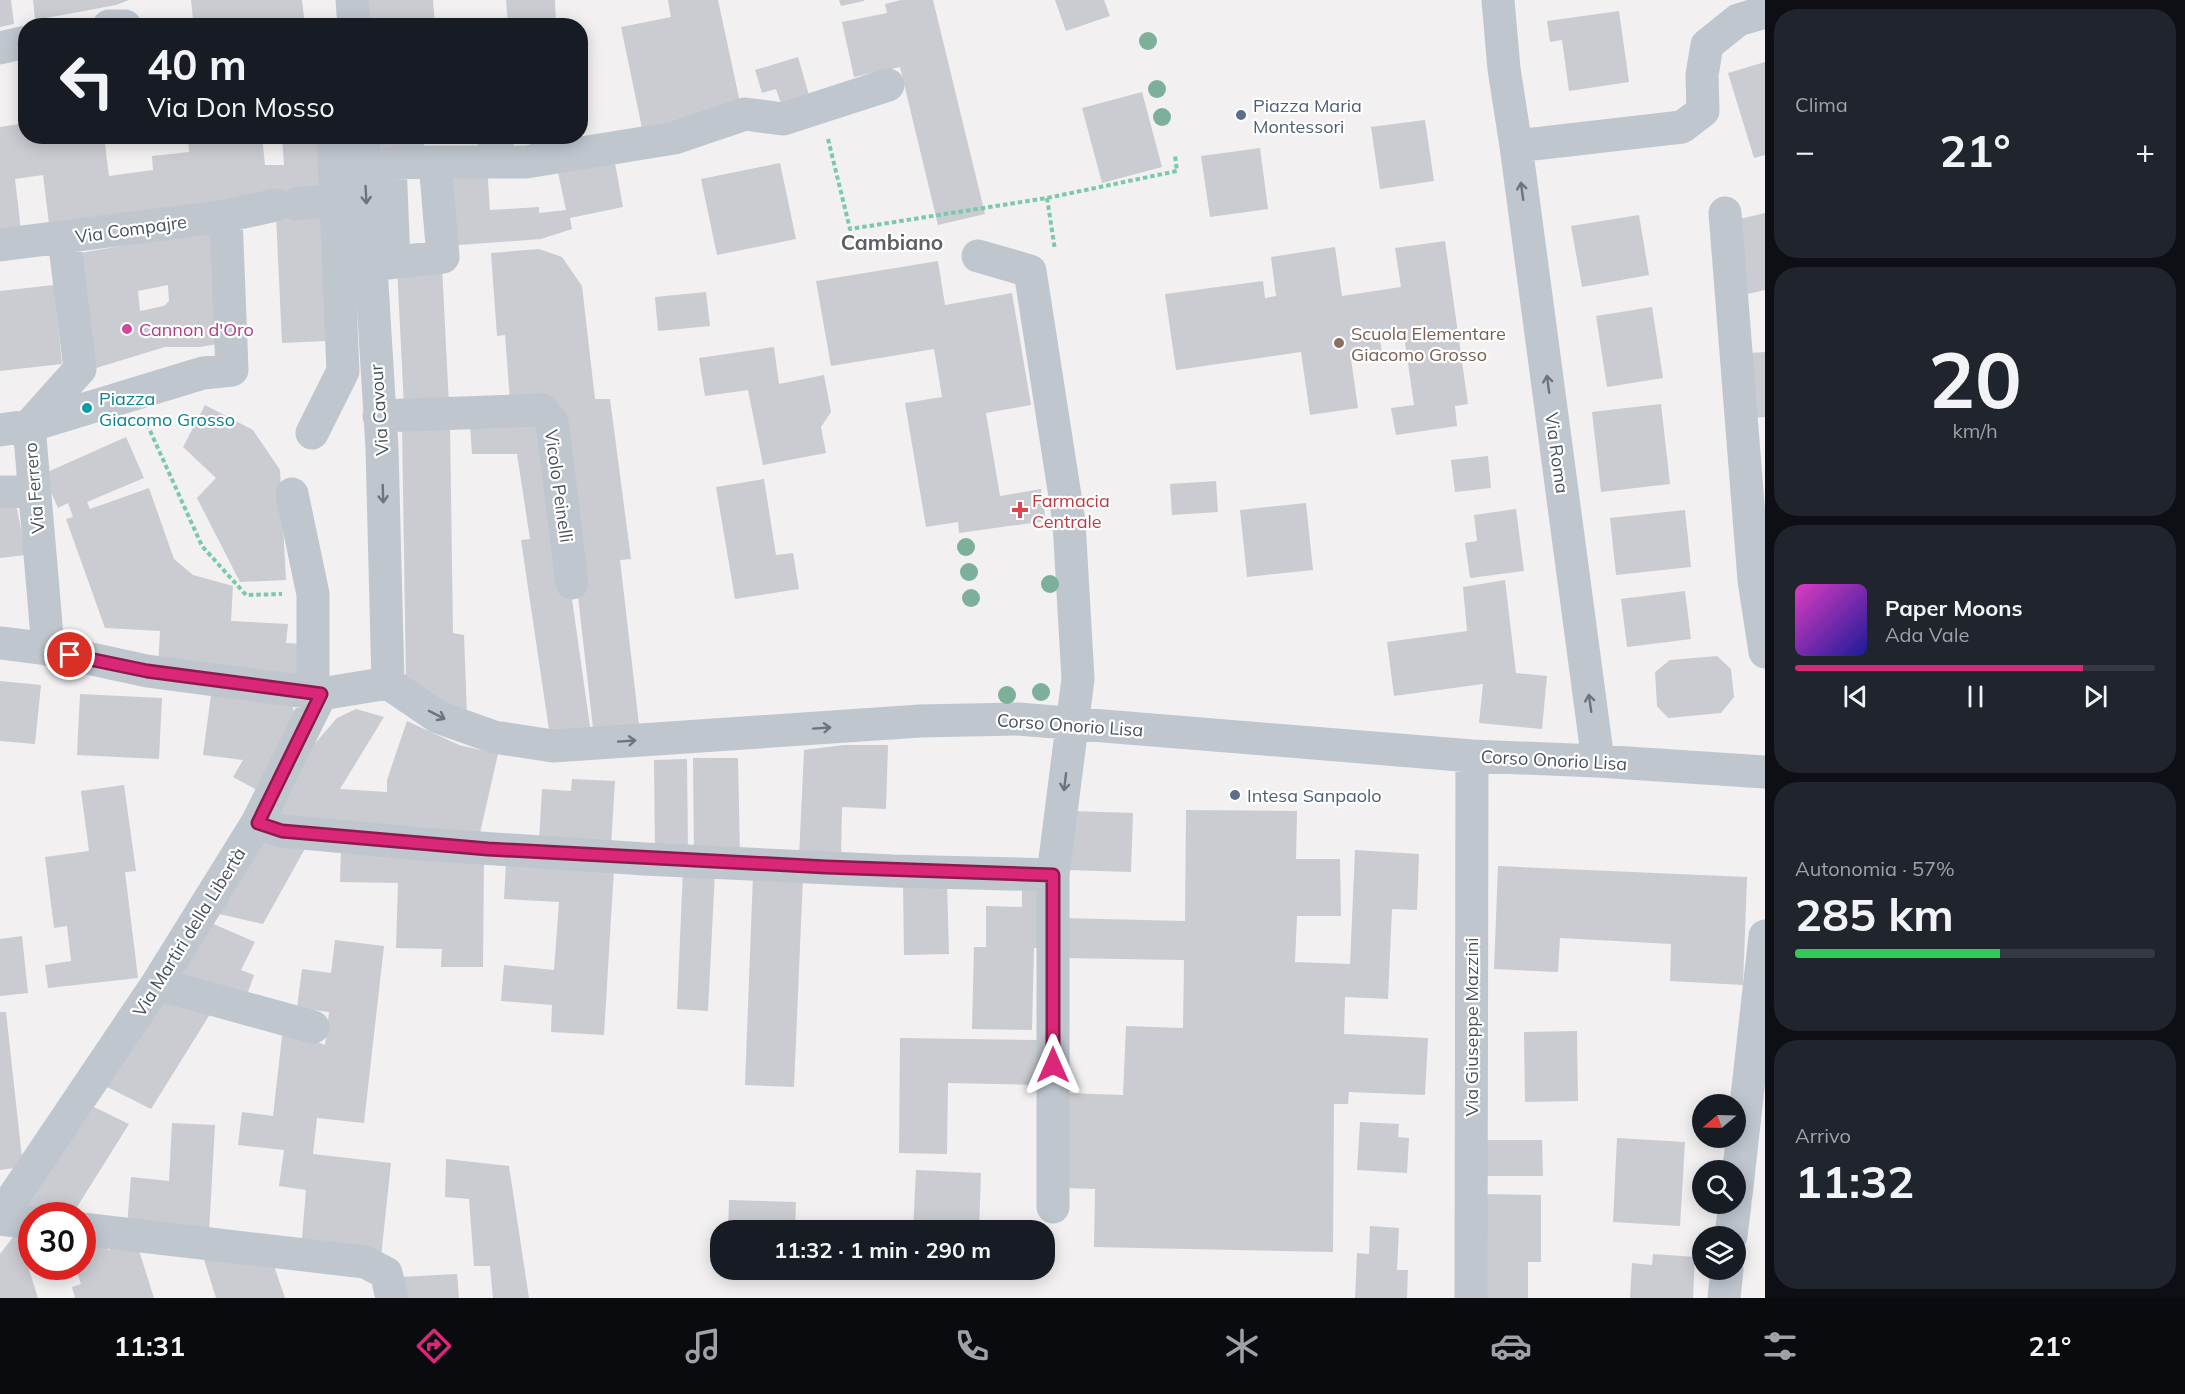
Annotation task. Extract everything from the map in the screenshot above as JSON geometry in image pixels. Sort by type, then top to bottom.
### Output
[{"type":"street","points":[[352,0],[353,18]]},
{"type":"street","name":"Via Roma","points":[[1498,0],[1504,69],[1598,761]]},
{"type":"street","points":[[1516,146],[1682,127],[1702,111],[1702,75],[1707,45],[1738,20],[1765,12]]},
{"type":"street","points":[[0,48],[18,44]]},
{"type":"street","points":[[372,154],[435,162],[526,162],[674,138],[745,114],[783,119],[888,85]]},
{"type":"street","points":[[312,433],[343,371],[333,144]]},
{"type":"street","name":"Via Cavour","points":[[372,154],[382,264],[379,416],[388,684]]},
{"type":"street","points":[[382,264],[443,257],[435,162]]},
{"type":"street","name":"Via Compajre","points":[[0,245],[336,200]]},
{"type":"street","points":[[1725,213],[1754,580],[1765,652]]},
{"type":"street","points":[[15,428],[203,373],[232,370],[226,216]]},
{"type":"street","name":"Via Ferrero","points":[[41,648],[47,636],[34,491],[15,428],[80,369],[64,238]]},
{"type":"street","points":[[978,256],[1030,271],[1070,522],[1078,679],[1053,875],[1053,1207]]},
{"type":"street","name":"Vicolo Peinelli","points":[[379,416],[542,410],[552,422],[572,583]]},
{"type":"street","points":[[0,492],[34,491]]},
{"type":"street","points":[[292,494],[313,594],[317,694]]},
{"type":"street","points":[[0,643],[41,648],[147,671],[317,694],[388,684]]},
{"type":"street","name":"Corso Onorio Lisa","points":[[388,684],[438,717],[494,737],[553,746],[920,721],[1018,718],[1472,756],[1598,761],[1765,772]]},
{"type":"street","name":"Via Martiri della Libertà","points":[[0,1218],[157,984],[258,823],[317,694]]},
{"type":"street","name":"Via Giuseppe Mazzini","points":[[1471,1298],[1472,756]]},
{"type":"street","points":[[258,823],[282,831],[433,845],[893,871],[1053,875]]},
{"type":"street","points":[[1740,1160],[1765,936]]},
{"type":"street","points":[[157,984],[313,1027]]},
{"type":"street","points":[[0,1218],[18,1221]]},
{"type":"street","points":[[96,1231],[365,1262],[386,1273],[392,1298]]},
{"type":"street","points":[[1724,1298],[1726,1280]]},
{"type":"path","points":[[819,107],[850,229],[1047,198],[1177,171],[1175,156]]},
{"type":"path","points":[[135,394],[161,458],[202,546],[246,595],[313,594]]},
{"type":"building","points":[[0,0],[11,0],[14,24],[0,27]]},
{"type":"building","points":[[33,0],[129,0],[116,5],[35,18]]},
{"type":"building","points":[[191,0],[302,0],[304,18],[193,18]]},
{"type":"building","points":[[363,0],[433,0],[434,18],[364,18]]},
{"type":"building","points":[[506,0],[555,0],[556,18],[507,18]]},
{"type":"building","points":[[668,0],[718,0],[741,107],[642,128],[621,27],[671,17]]},
{"type":"building","points":[[839,0],[864,0],[864,1],[841,6]]},
{"type":"building","points":[[901,0],[933,0],[985,214],[938,225],[900,67],[854,77],[842,22],[887,13],[885,4]]},
{"type":"building","points":[[1055,0],[1104,0],[1110,16],[1066,31]]},
{"type":"building","points":[[1619,11],[1629,82],[1569,91],[1562,40],[1550,42],[1547,21]]},
{"type":"building","points":[[798,57],[811,102],[783,110],[776,89],[762,93],[755,70]]},
{"type":"building","points":[[1765,62],[1765,155],[1754,158],[1728,73]]},
{"type":"building","points":[[1142,92],[1162,167],[1102,183],[1082,108]]},
{"type":"building","points":[[1425,120],[1434,181],[1380,189],[1371,127]]},
{"type":"building","points":[[18,124],[18,144],[105,144],[109,176],[153,170],[152,156],[189,152],[188,144],[263,144],[265,165],[284,165],[283,144],[317,144],[326,341],[282,343],[275,194],[50,232],[43,175],[15,179],[21,231],[0,234],[0,127]]},
{"type":"building","points":[[375,144],[424,144],[424,146],[375,150]]},
{"type":"building","points":[[478,144],[514,144],[514,148],[478,149]]},
{"type":"building","points":[[530,144],[578,144],[578,148],[530,152]]},
{"type":"building","points":[[1260,148],[1268,209],[1210,217],[1201,156]]},
{"type":"building","points":[[613,152],[623,207],[570,218],[572,229],[541,239],[445,246],[439,168],[487,165],[490,210],[539,207],[539,213],[566,210],[556,163]]},
{"type":"building","points":[[780,163],[796,239],[717,255],[701,179]]},
{"type":"building","points":[[1765,213],[1765,290],[1748,294],[1731,221]]},
{"type":"building","points":[[1639,215],[1649,275],[1582,287],[1571,226]]},
{"type":"building","points":[[215,230],[218,344],[200,347],[165,347],[96,368],[80,253]],"holes":[[[168,285],[169,301],[164,306],[140,311],[138,291]]]},
{"type":"building","points":[[1445,241],[1468,404],[1455,406],[1457,426],[1396,435],[1391,408],[1414,405],[1403,329],[1379,332],[1382,354],[1351,359],[1358,408],[1310,415],[1301,352],[1176,370],[1165,294],[1263,281],[1265,298],[1276,296],[1271,257],[1335,247],[1342,296],[1401,287],[1395,248]]},
{"type":"building","points":[[539,249],[562,257],[582,286],[595,399],[610,399],[631,559],[620,560],[640,733],[594,737],[556,403],[510,401],[505,335],[497,336],[491,253]]},
{"type":"building","points":[[938,261],[945,305],[1012,293],[1031,405],[986,413],[1000,496],[1041,489],[1046,521],[959,533],[958,522],[926,527],[905,403],[942,397],[934,349],[831,366],[816,281]]},
{"type":"building","points":[[442,266],[449,405],[404,407],[397,267]]},
{"type":"building","points":[[54,285],[62,364],[0,371],[0,291]]},
{"type":"building","points":[[706,292],[710,326],[658,331],[655,297]]},
{"type":"building","points":[[1652,307],[1663,378],[1607,387],[1596,316]]},
{"type":"building","points":[[774,347],[779,384],[824,375],[831,412],[821,427],[826,453],[763,465],[748,390],[705,396],[699,358]]},
{"type":"building","points":[[1765,352],[1765,417],[1753,418],[1749,353]]},
{"type":"building","points":[[1661,404],[1670,484],[1601,492],[1592,412]]},
{"type":"building","points":[[205,405],[253,430],[280,470],[286,580],[240,582],[197,498],[216,478],[183,447]]},
{"type":"building","points":[[450,424],[453,633],[464,635],[467,715],[406,684],[402,425]]},
{"type":"building","points":[[541,424],[563,535],[591,734],[549,730],[521,540],[530,539],[517,454],[472,454],[470,425]]},
{"type":"building","points":[[126,437],[144,478],[87,502],[90,509],[149,488],[174,559],[193,575],[233,586],[231,621],[288,624],[286,643],[308,644],[307,676],[158,668],[160,631],[105,628],[66,519],[73,517],[68,503],[58,508],[43,474]]},
{"type":"building","points":[[1488,456],[1491,488],[1455,492],[1451,460]]},
{"type":"building","points":[[764,479],[776,555],[793,553],[799,589],[735,599],[716,487]]},
{"type":"building","points":[[1216,481],[1218,512],[1172,515],[1170,484]]},
{"type":"building","points":[[15,499],[26,555],[0,558],[0,500]]},
{"type":"building","points":[[1306,503],[1313,570],[1247,577],[1240,510]]},
{"type":"building","points":[[1516,509],[1524,571],[1470,578],[1465,543],[1477,541],[1474,515]]},
{"type":"building","points":[[1685,510],[1691,567],[1616,575],[1610,518]]},
{"type":"building","points":[[1505,580],[1516,673],[1547,676],[1542,729],[1479,723],[1483,684],[1394,696],[1387,642],[1467,631],[1463,587]]},
{"type":"building","points":[[1685,591],[1691,639],[1627,647],[1621,599]]},
{"type":"building","points":[[1717,656],[1731,669],[1734,697],[1721,713],[1668,718],[1657,706],[1655,672],[1670,660]]},
{"type":"building","points":[[0,681],[41,685],[35,744],[0,741]]},
{"type":"building","points":[[212,687],[289,697],[296,717],[257,790],[233,777],[243,760],[203,755]]},
{"type":"building","points":[[80,694],[162,698],[159,759],[77,755]]},
{"type":"building","points":[[356,709],[384,717],[340,789],[387,792],[387,780],[407,721],[459,745],[498,754],[477,846],[269,823],[304,756],[337,718]]},
{"type":"building","points":[[844,745],[888,745],[886,809],[842,807],[841,858],[799,857],[804,750]]},
{"type":"building","points":[[693,758],[738,758],[740,856],[694,857]]},
{"type":"building","points":[[687,759],[688,854],[655,855],[654,760]]},
{"type":"building","points":[[572,779],[615,781],[611,847],[539,842],[542,789],[571,791]]},
{"type":"building","points":[[124,785],[136,871],[125,872],[138,978],[48,988],[45,965],[71,961],[67,926],[54,928],[45,857],[89,851],[81,791]]},
{"type":"building","points":[[1186,810],[1297,811],[1296,859],[1340,859],[1341,916],[1297,916],[1295,962],[1350,964],[1355,850],[1419,854],[1417,910],[1392,909],[1388,999],[1345,997],[1344,1034],[1428,1038],[1425,1095],[1349,1092],[1348,1104],[1334,1104],[1333,1252],[1094,1247],[1095,1189],[1065,1188],[1067,1093],[1123,1095],[1126,1026],[1183,1028],[1184,960],[1061,958],[1062,918],[1185,921]]},
{"type":"building","points":[[1070,811],[1133,813],[1131,872],[1068,870]]},
{"type":"building","points":[[258,841],[307,845],[263,924],[215,913]]},
{"type":"building","points":[[341,845],[484,854],[483,967],[441,967],[442,949],[396,948],[398,883],[340,882]]},
{"type":"building","points":[[506,863],[614,869],[604,1035],[551,1032],[552,1005],[501,1001],[504,965],[554,970],[559,902],[504,899]]},
{"type":"building","points":[[1498,866],[1747,877],[1743,985],[1670,981],[1671,944],[1560,938],[1558,972],[1494,969]]},
{"type":"building","points":[[683,869],[715,871],[708,1011],[677,1009]]},
{"type":"building","points":[[753,875],[803,877],[794,1087],[745,1085]]},
{"type":"building","points":[[947,882],[949,954],[904,955],[903,883]]},
{"type":"building","points":[[1022,890],[1050,890],[1048,949],[1034,948],[1032,1030],[972,1029],[974,947],[986,947],[986,906],[1022,907]]},
{"type":"building","points":[[209,922],[255,942],[241,970],[254,975],[245,1001],[175,981]]},
{"type":"building","points":[[22,936],[28,993],[0,996],[0,939]]},
{"type":"building","points":[[335,940],[384,946],[364,1123],[317,1118],[313,1154],[391,1163],[381,1257],[301,1250],[306,1190],[279,1186],[284,1150],[238,1145],[242,1112],[273,1116],[283,1027],[325,1045],[329,1012],[297,1008],[302,969],[331,973]]},
{"type":"building","points":[[166,996],[212,1011],[151,1109],[107,1087]]},
{"type":"building","points":[[0,1012],[6,1012],[23,1167],[0,1170]]},
{"type":"building","points":[[1577,1031],[1578,1101],[1525,1102],[1524,1032]]},
{"type":"building","points":[[900,1038],[1040,1040],[1040,1085],[948,1083],[947,1154],[899,1153]]},
{"type":"building","points":[[94,1107],[129,1124],[80,1202],[28,1202]]},
{"type":"building","points":[[1360,1122],[1399,1124],[1398,1137],[1409,1138],[1407,1173],[1357,1170]]},
{"type":"building","points":[[172,1123],[215,1125],[209,1233],[127,1226],[131,1177],[169,1181]]},
{"type":"building","points":[[1617,1138],[1685,1142],[1680,1226],[1613,1222]]},
{"type":"building","points":[[1481,1140],[1542,1140],[1543,1176],[1481,1176]]},
{"type":"building","points":[[446,1159],[509,1166],[529,1298],[493,1298],[490,1266],[474,1266],[469,1199],[445,1197]]},
{"type":"building","points":[[916,1170],[981,1173],[979,1220],[914,1220]]},
{"type":"building","points":[[1479,1194],[1541,1195],[1541,1262],[1528,1262],[1528,1298],[1479,1298]]},
{"type":"building","points":[[729,1200],[796,1202],[795,1220],[728,1220]]},
{"type":"building","points":[[1370,1226],[1399,1228],[1397,1270],[1408,1270],[1407,1298],[1355,1298],[1357,1253],[1369,1254]]},
{"type":"building","points":[[17,1232],[18,1280],[32,1280],[38,1298],[0,1298],[0,1254]]},
{"type":"building","points":[[105,1241],[108,1250],[136,1241],[154,1298],[75,1298],[72,1287],[81,1284],[80,1280],[96,1280],[96,1244]]},
{"type":"building","points":[[202,1253],[271,1257],[285,1298],[216,1298]]},
{"type":"building","points":[[1653,1254],[1692,1257],[1693,1298],[1630,1298],[1632,1263],[1652,1265]]},
{"type":"building","points":[[457,1274],[459,1298],[400,1298],[399,1277]]},
{"type":"place","name":"Piazza Maria Montessori","points":[[1241,115]]},
{"type":"place","name":"Cannon d'Oro","points":[[127,329]]},
{"type":"place","name":"Scuola Elementare Giacomo Grosso","points":[[1339,343]]},
{"type":"place","name":"Piazza Giacomo Grosso","points":[[87,408]]},
{"type":"place","name":"Farmacia Centrale","points":[[1020,510]]},
{"type":"place","name":"Intesa Sanpaolo","points":[[1235,795]]},
{"type":"district","name":"Cambiano","points":[[892,242]]},
{"type":"route","points":[[70,655],[147,671],[321,694],[258,823],[282,831],[421,844],[645,859],[893,871],[1053,875],[1053,1065]]}]
